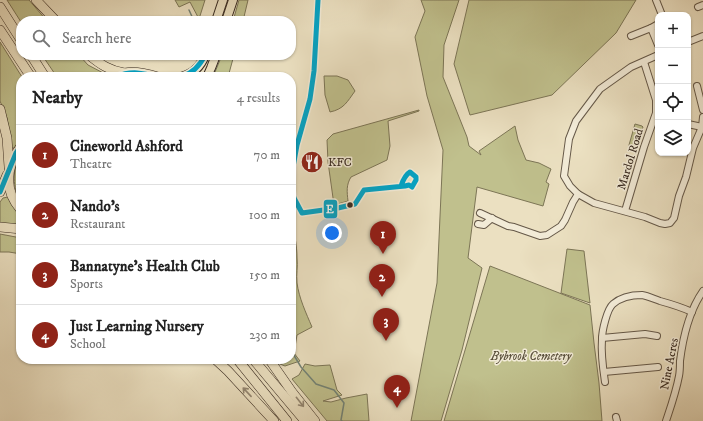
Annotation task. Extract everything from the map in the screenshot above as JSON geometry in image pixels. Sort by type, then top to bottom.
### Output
[{"type":"highway","points":[[36,0],[51,16]]},
{"type":"highway","points":[[0,7],[16,32]]},
{"type":"highway","points":[[0,30],[16,54]]},
{"type":"highway","points":[[20,60],[28,72]]},
{"type":"highway","points":[[34,60],[42,72]]},
{"type":"highway","points":[[95,60],[107,68],[119,72]]},
{"type":"highway","points":[[0,109],[7,138],[9,186],[11,195],[16,202]]},
{"type":"highway","points":[[0,192],[16,154]]},
{"type":"highway","points":[[0,227],[16,229]]},
{"type":"highway","points":[[220,364],[274,421]]},
{"type":"highway","points":[[241,364],[287,421]]},
{"type":"highway","points":[[258,364],[305,421]]},
{"type":"highway","points":[[272,364],[315,421]]},
{"type":"main road","points":[[218,16],[223,0]]},
{"type":"main road","points":[[228,16],[233,0]]},
{"type":"main road","points":[[192,72],[201,64],[203,60]]},
{"type":"main road","points":[[209,72],[214,60]]},
{"type":"street","points":[[656,0],[661,12]]},
{"type":"street","points":[[631,36],[655,26]]},
{"type":"street","points":[[650,28],[655,39]]},
{"type":"street","points":[[691,41],[703,36]]},
{"type":"street","points":[[655,56],[631,67],[600,89],[576,121],[569,139],[564,176],[570,186],[578,194],[594,203],[645,217],[660,223],[665,224],[670,222],[674,218],[693,148],[702,127],[703,117]]},
{"type":"street","name":"Mardol Road","points":[[644,62],[655,97]]},
{"type":"street","points":[[697,86],[703,110]]},
{"type":"street","name":"Mardol Road","points":[[625,212],[644,147],[655,119]]},
{"type":"street","points":[[691,125],[702,127]]},
{"type":"street","points":[[480,213],[508,226],[540,236],[547,235],[561,226],[578,194]]},
{"type":"street","points":[[478,224],[484,225],[492,218]]},
{"type":"street","name":"Nine Acres","points":[[666,421],[676,390],[686,331],[692,312],[703,291]]},
{"type":"street","points":[[606,382],[602,338],[607,315],[613,304],[625,297],[636,295],[650,297],[692,312]]},
{"type":"street","points":[[602,338],[645,334],[658,336]]},
{"type":"street","points":[[604,372],[658,367]]},
{"type":"green space","points":[[7,0],[29,0],[43,16],[17,16]]},
{"type":"green space","points":[[175,0],[205,0],[200,16],[197,16],[190,2],[179,7]]},
{"type":"green space","points":[[239,0],[248,0],[244,16],[234,16]]},
{"type":"green space","points":[[421,0],[459,0],[444,45],[443,77],[467,137],[469,146],[481,155],[479,151],[515,126],[518,140],[526,160],[539,163],[551,169],[546,182],[549,184],[543,206],[477,187],[468,258],[482,268],[462,350],[441,421],[411,421],[437,283],[443,150],[427,96],[415,37],[425,11]]},
{"type":"green space","points":[[469,0],[636,0],[616,33],[552,95],[470,115],[454,64]]},
{"type":"green space","points":[[0,42],[19,72],[16,72],[15,148],[11,148],[7,118],[0,101]]},
{"type":"green space","points":[[45,60],[84,60],[88,65],[101,72],[54,72]]},
{"type":"green space","points":[[220,60],[233,60],[229,72],[215,72]]},
{"type":"green space","points":[[324,76],[337,76],[348,80],[355,91],[342,107],[335,111],[330,112],[325,95]]},
{"type":"green space","points":[[419,110],[388,121],[390,146],[387,160],[351,177],[347,192],[348,201],[334,205],[328,162],[327,140],[333,134]]},
{"type":"green space","points":[[635,124],[643,127],[635,148],[629,145]]},
{"type":"green space","points":[[16,166],[16,191],[14,178]]},
{"type":"green space","points":[[8,197],[16,210],[16,225],[0,224],[0,202],[3,198]]},
{"type":"green space","points":[[0,234],[16,237],[16,253],[0,252]]},
{"type":"green space","points":[[296,248],[298,289],[312,327],[297,335],[296,341]]},
{"type":"green space","points":[[567,249],[584,251],[590,303],[561,293]]},
{"type":"green space","name":"Bybrook Cemetery","points":[[490,266],[590,305],[602,421],[444,421]]},
{"type":"green space","points":[[296,356],[300,361],[296,362]]},
{"type":"green space","points":[[280,364],[291,364],[285,366]]},
{"type":"green space","points":[[305,364],[315,366],[330,365],[337,390],[342,395],[323,401],[331,402],[367,394],[369,421],[327,421],[292,379],[299,375]]},
{"type":"waterway","points":[[189,10],[192,16]]},
{"type":"waterway","points":[[296,359],[301,367],[316,384],[334,390],[344,403],[342,421]]},
{"type":"transit line","name":"E","points":[[296,150],[310,99],[314,71],[318,0]]},
{"type":"transit line","name":"E","points":[[191,72],[196,69],[202,60]]},
{"type":"transit line","name":"E","points":[[0,192],[16,153]]},
{"type":"transit line","name":"E","points":[[296,202],[302,213],[338,208],[355,204],[364,190],[405,186],[409,185],[412,187],[416,177],[410,172],[404,178],[401,186]]},
{"type":"place","name":"KFC","points":[[312,162]]},
{"type":"place","name":"Cineworld Ashford","points":[[383,254]]},
{"type":"place","name":"Nando's","points":[[382,297]]},
{"type":"place","name":"Bannatyne's Health Club","points":[[386,341]]},
{"type":"place","name":"Just Learning Nursery","points":[[397,408]]}]
